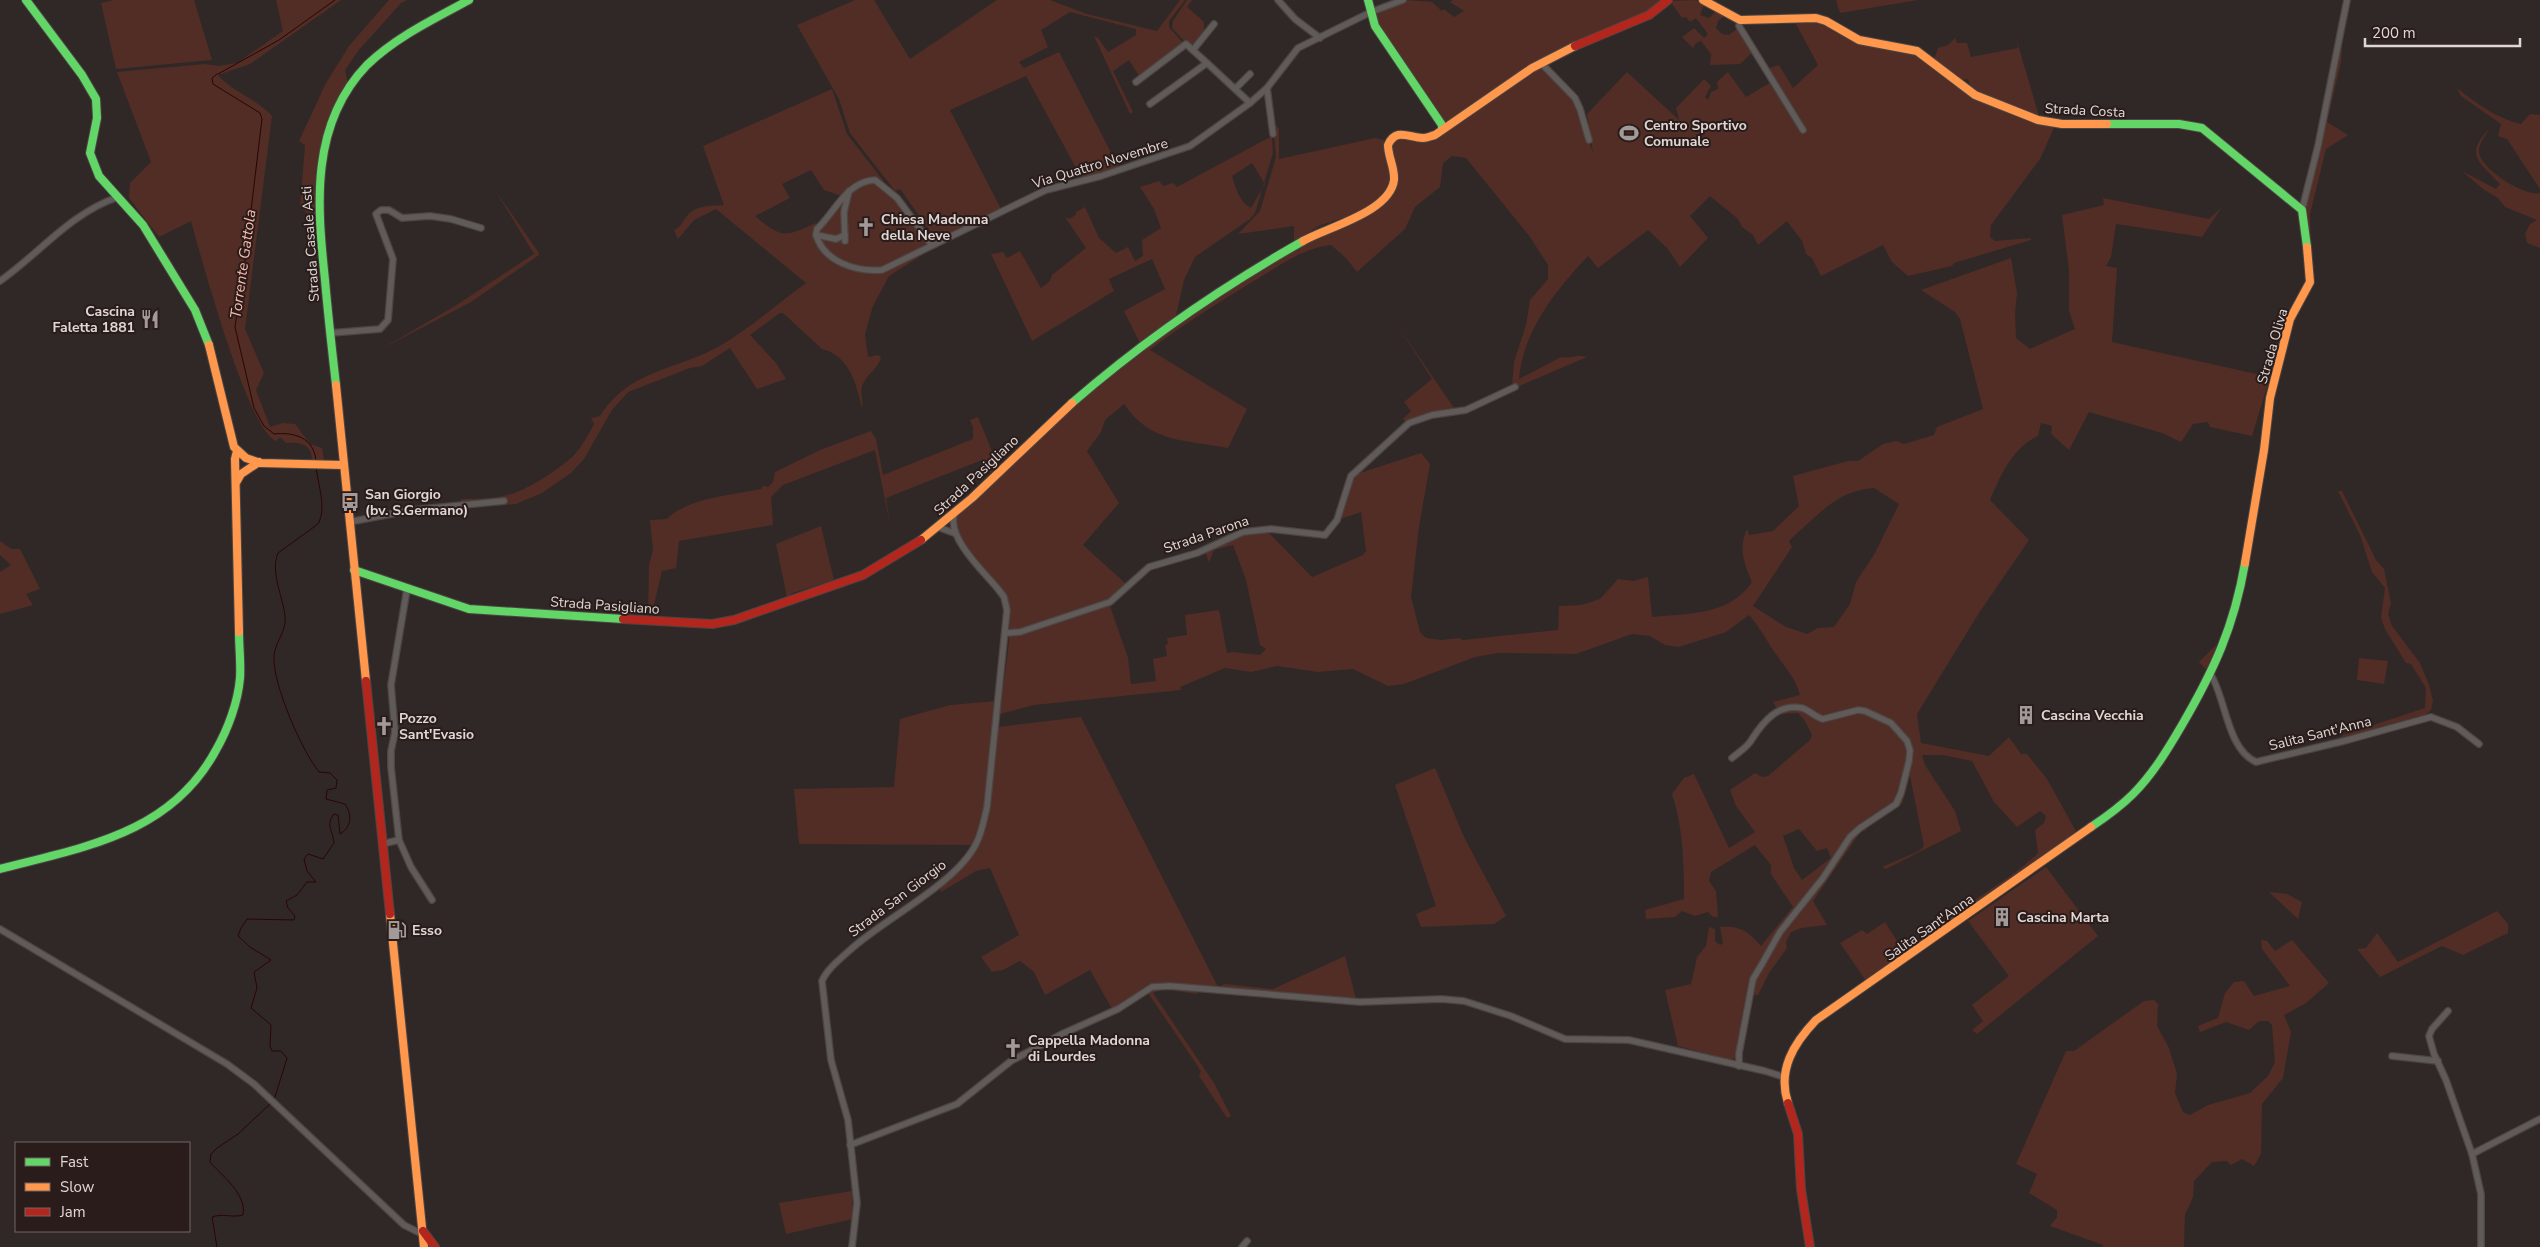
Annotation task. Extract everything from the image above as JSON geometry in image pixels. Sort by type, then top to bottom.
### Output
[{"type":"street","points":[[26,0],[96,99],[97,118],[90,153],[99,176],[153,240],[198,317],[214,357],[232,442],[237,451],[246,458],[258,462],[316,465],[343,464]]},
{"type":"street","name":"Strada Casale Asti","points":[[424,1247],[317,202],[320,161],[331,124],[349,88],[372,60],[408,34],[469,0]]},
{"type":"street","points":[[1278,0],[1295,19],[1320,38]]},
{"type":"street","points":[[1368,0],[1379,33],[1442,125],[1442,129],[1541,64],[1650,15],[1661,8],[1668,0]]},
{"type":"street","name":"Via Quattro Novembre","points":[[816,235],[824,249],[842,264],[868,271],[882,270],[1046,190],[1184,149],[1208,136],[1250,103],[1267,88],[1294,52],[1371,12],[1403,0]]},
{"type":"street","points":[[1703,0],[1740,20],[1739,26],[1803,130]]},
{"type":"street","name":"Strada Oliva","points":[[2213,673],[2230,630],[2241,588],[2270,398],[2290,319],[2310,282],[2306,227],[2302,210],[2318,146],[2347,0]]},
{"type":"street","name":"Strada Costa","points":[[1740,20],[1816,18],[1826,21],[1859,40],[1917,51],[1975,95],[2043,121],[2062,124],[2179,124],[2202,128],[2302,210]]},
{"type":"street","points":[[1192,50],[1214,24]]},
{"type":"street","points":[[1136,82],[1186,44],[1250,103]]},
{"type":"street","points":[[1150,104],[1207,64]]},
{"type":"street","points":[[1541,64],[1575,98],[1589,140]]},
{"type":"street","points":[[1235,89],[1250,74]]},
{"type":"street","points":[[1267,88],[1273,134]]},
{"type":"street","name":"Strada Pasigliano","points":[[354,570],[455,606],[480,610],[697,624],[727,623],[754,616],[799,597],[859,577],[887,562],[954,515],[1064,410],[1176,324],[1317,232],[1351,221],[1374,207],[1386,195],[1394,181],[1395,174],[1387,154],[1389,142],[1392,138],[1404,133],[1429,138],[1442,129]]},
{"type":"street","points":[[849,191],[844,212],[845,238],[836,239],[816,235],[817,229],[849,191],[863,182],[879,182],[897,198],[932,244]]},
{"type":"street","points":[[0,281],[71,221],[102,203],[118,197]]},
{"type":"street","points":[[330,334],[380,328],[388,320],[393,259],[376,214],[381,210],[389,210],[402,218],[436,217],[480,228]]},
{"type":"street","name":"Strada Parona","points":[[1006,633],[1020,632],[1110,602],[1149,566],[1197,553],[1243,532],[1270,529],[1325,535],[1337,520],[1352,476],[1409,423],[1432,415],[1466,410],[1515,387]]},
{"type":"street","points":[[0,869],[108,838],[148,822],[168,808],[187,790],[202,774],[216,752],[232,712],[240,678],[235,459],[237,451]]},
{"type":"street","points":[[237,481],[241,474],[258,462]]},
{"type":"street","points":[[350,522],[412,510],[504,501]]},
{"type":"street","points":[[938,527],[954,533],[954,515]]},
{"type":"street","name":"Strada San Giorgio","points":[[852,1247],[856,1230],[857,1203],[845,1104],[831,1060],[822,982],[827,972],[865,936],[960,865],[975,845],[982,828],[987,807],[1007,610],[1004,597],[954,533]]},
{"type":"street","points":[[407,589],[391,684],[395,732],[391,751],[391,767],[399,840],[411,867],[432,900]]},
{"type":"street","name":"Salita Sant'Anna","points":[[2213,673],[2234,736],[2256,762],[2344,741],[2430,717],[2457,727],[2479,744]]},
{"type":"street","name":"Salita Sant'Anna","points":[[1810,1247],[1801,1189],[1798,1134],[1785,1095],[1784,1077],[1787,1060],[1800,1037],[1816,1020],[2066,847],[2126,801],[2163,757],[2213,673]]},
{"type":"street","points":[[1732,758],[1745,748],[1771,716],[1785,708],[1807,710],[1823,719],[1858,710],[1865,711],[1891,723],[1907,741],[1911,754],[1901,794],[1896,804],[1850,837],[1823,878],[1780,932],[1755,976],[1739,1066]]},
{"type":"street","points":[[382,844],[399,840]]},
{"type":"street","points":[[0,929],[227,1064],[276,1104],[404,1224],[422,1234]]},
{"type":"street","points":[[850,1145],[958,1104],[1001,1068],[1062,1034],[1118,1009],[1152,987],[1170,986],[1360,1002],[1441,999],[1464,1002],[1511,1016],[1565,1039],[1630,1040],[1784,1077]]},
{"type":"street","points":[[2448,1011],[2432,1029],[2429,1036],[2472,1154],[2480,1194],[2481,1247]]},
{"type":"street","points":[[2392,1056],[2438,1061]]},
{"type":"street","points":[[2472,1154],[2540,1119]]},
{"type":"street","points":[[421,1225],[426,1236],[435,1247]]},
{"type":"street","points":[[1242,1247],[1247,1241]]},
{"type":"shaded area","points":[[114,0],[194,0],[212,60],[116,69],[101,3]]},
{"type":"shaded area","points":[[276,0],[341,0],[250,64],[218,75],[231,87],[272,116],[245,329],[264,373],[256,390],[270,427],[283,423],[295,424],[310,444],[322,448],[324,461],[312,460],[310,450],[304,445],[286,443],[280,437],[276,441],[265,430],[252,407],[227,341],[191,221],[159,237],[129,198],[130,183],[151,162],[117,72],[204,64],[219,66],[237,63],[283,31]]},
{"type":"shaded area","points":[[389,0],[407,0],[401,3],[358,51],[345,70],[349,88],[325,140],[319,223],[300,207],[305,145],[299,141],[326,83],[349,46]]},
{"type":"shaded area","points":[[855,0],[874,0],[910,59],[997,0],[1050,0],[1087,14],[1157,31],[1180,0],[1185,0],[1169,21],[1169,27],[1184,44],[1143,74],[1138,74],[1129,60],[1113,71],[1133,112],[1130,114],[1094,36],[1098,38],[1108,52],[1136,35],[1136,29],[1070,12],[1041,30],[1048,47],[1019,62],[1024,68],[1059,52],[1119,168],[1082,179],[1026,76],[950,110],[1001,209],[936,239],[900,189],[895,191],[850,133],[839,99],[797,25]]},
{"type":"shaded area","points":[[1187,0],[1192,0],[1187,7],[1204,22],[1204,35],[1193,50],[1172,28],[1173,21]]},
{"type":"shaded area","points":[[1406,0],[1432,2],[1442,11],[1444,9],[1454,17],[1464,11],[1450,2],[1453,0],[1664,0],[1656,8],[1534,64],[1445,124],[1374,20],[1376,12]]},
{"type":"shaded area","points":[[1696,0],[1704,5],[1700,15],[1709,18],[1716,11],[1724,16],[1718,21],[1716,28],[1722,34],[1729,35],[1738,28],[1753,52],[1740,64],[1710,65],[1711,54],[1701,41],[1696,43],[1693,48],[1682,37],[1694,28],[1704,38],[1708,34],[1696,18],[1690,22],[1686,17],[1682,18],[1670,1]]},
{"type":"shaded area","points":[[1836,0],[1918,0],[1840,13]]},
{"type":"shaded area","points":[[1812,21],[1822,23],[1842,35],[1865,45],[1915,54],[1973,97],[2008,113],[2050,125],[2054,128],[2040,159],[1991,225],[1990,237],[1995,241],[2031,238],[2031,240],[1954,263],[1952,266],[1908,276],[1892,262],[1883,245],[1821,276],[1812,258],[1806,254],[1802,241],[1787,221],[1758,245],[1753,235],[1742,227],[1738,219],[1710,196],[1690,216],[1708,238],[1680,267],[1668,249],[1648,230],[1598,268],[1588,256],[1553,297],[1534,328],[1522,361],[1519,379],[1561,357],[1587,357],[1517,387],[1512,386],[1514,362],[1526,325],[1530,300],[1548,279],[1548,265],[1530,237],[1466,158],[1452,156],[1443,163],[1440,187],[1415,207],[1405,229],[1357,272],[1346,258],[1331,245],[1312,249],[1285,262],[1231,295],[1190,321],[1150,350],[1247,409],[1228,448],[1183,441],[1157,433],[1134,417],[1124,404],[1105,420],[1101,432],[1087,451],[1119,503],[1083,545],[1125,583],[1125,586],[1105,601],[1110,606],[1128,658],[1131,684],[1156,681],[1153,659],[1167,656],[1165,645],[1168,644],[1167,638],[1187,635],[1185,615],[1219,610],[1227,653],[1260,655],[1266,649],[1260,645],[1246,580],[1233,545],[1214,550],[1209,562],[1204,550],[1219,541],[1265,529],[1312,577],[1363,555],[1366,551],[1361,512],[1337,520],[1351,476],[1421,453],[1430,464],[1419,527],[1411,597],[1420,632],[1426,638],[1441,640],[1459,638],[1463,640],[1558,630],[1559,606],[1582,605],[1600,599],[1618,579],[1633,581],[1648,577],[1652,617],[1694,613],[1720,607],[1743,593],[1752,582],[1743,556],[1744,536],[1747,529],[1749,535],[1773,531],[1799,506],[1793,476],[1848,461],[1858,461],[1883,444],[1896,441],[1904,444],[1934,435],[1937,427],[1983,409],[1960,319],[1955,312],[1921,290],[2011,258],[2017,293],[2015,313],[2016,338],[2030,349],[2075,329],[2069,311],[2069,270],[2062,215],[2104,205],[2103,198],[2209,219],[2222,207],[2202,237],[2116,224],[2111,257],[2106,266],[2117,268],[2112,342],[2270,377],[2252,436],[2210,427],[2208,422],[2193,424],[2181,442],[2162,433],[2089,412],[2069,450],[2051,434],[2052,426],[2041,423],[2038,436],[2021,447],[2008,463],[1990,500],[2029,540],[1979,613],[1917,714],[1921,743],[1989,756],[2009,737],[2021,754],[2027,754],[2047,779],[2078,835],[1940,933],[1940,927],[1952,917],[2015,873],[2038,853],[2035,830],[2044,823],[2046,816],[2040,811],[2017,827],[1994,802],[1972,761],[1943,755],[1922,755],[1925,765],[1955,811],[1961,831],[1886,869],[1882,867],[1919,851],[1924,846],[1910,776],[1902,804],[1867,826],[1865,831],[1861,831],[1813,901],[1827,925],[1801,928],[1791,932],[1786,942],[1787,948],[1769,973],[1758,995],[1747,994],[1735,1058],[1731,1060],[1678,1046],[1665,990],[1691,984],[1697,957],[1706,946],[1709,927],[1715,929],[1715,941],[1720,945],[1723,943],[1720,927],[1733,927],[1743,930],[1752,936],[1761,946],[1793,907],[1771,874],[1771,865],[1755,845],[1711,872],[1709,881],[1716,891],[1718,917],[1713,917],[1708,912],[1695,916],[1682,911],[1675,917],[1646,919],[1645,910],[1684,899],[1681,832],[1672,794],[1684,778],[1694,774],[1729,848],[1755,832],[1736,806],[1730,790],[1755,773],[1762,777],[1768,776],[1810,740],[1812,735],[1805,721],[1798,713],[1780,714],[1773,702],[1800,695],[1791,675],[1749,615],[1726,632],[1679,647],[1665,645],[1650,636],[1632,634],[1576,654],[1498,653],[1475,657],[1404,684],[1388,686],[1353,669],[1318,672],[1277,666],[1251,672],[1225,668],[1180,687],[1181,690],[1034,705],[1000,714],[1008,653],[1010,620],[1008,606],[999,586],[973,557],[960,537],[956,525],[956,513],[1065,412],[1203,307],[1318,234],[1373,211],[1395,183],[1391,151],[1395,140],[1412,138],[1426,141],[1458,121],[1464,120],[1542,66],[1570,94],[1580,115],[1593,152],[1587,114],[1627,72],[1679,120],[1676,108],[1704,79],[1711,86],[1705,97],[1708,100],[1711,92],[1718,89],[1717,82],[1728,72],[1746,97],[1773,81],[1766,69],[1779,65],[1793,88],[1818,65],[1796,24]],"holes":[[[1874,488],[1899,504],[1875,553],[1856,582],[1850,604],[1834,627],[1818,628],[1807,634],[1786,627],[1753,606],[1792,547],[1789,541],[1794,536],[1821,511],[1839,498],[1861,490]],[[1799,829],[1817,851],[1827,848],[1831,858],[1802,880],[1794,868],[1783,836]]]},
{"type":"shaded area","points":[[1955,38],[1957,43],[1967,43],[1971,57],[2018,48],[2016,38],[2039,116],[2055,120],[2043,119],[1976,92],[1971,88],[1968,79],[1961,80],[1934,59],[1938,48],[1948,45]]},
{"type":"shaded area","points":[[2342,44],[2341,62],[2327,122],[2348,135],[2326,149],[2310,214],[2311,254],[2305,211],[2306,203]]},
{"type":"shaded area","points":[[2457,88],[2487,110],[2521,124],[2530,114],[2540,115],[2540,189],[2507,139],[2498,136],[2501,124],[2461,96]]},
{"type":"shaded area","points":[[832,89],[847,134],[892,192],[875,179],[842,196],[824,190],[811,170],[782,184],[790,198],[755,216],[772,229],[784,233],[797,231],[816,223],[819,243],[844,265],[863,273],[874,273],[895,267],[935,247],[889,276],[873,306],[865,334],[868,357],[878,355],[881,357],[878,365],[865,380],[862,387],[862,408],[854,381],[845,364],[832,353],[822,349],[783,313],[780,313],[750,335],[776,363],[786,379],[757,389],[730,348],[702,366],[690,368],[628,392],[612,410],[584,459],[571,473],[542,493],[516,504],[457,508],[461,499],[505,496],[526,488],[544,478],[573,456],[585,441],[594,424],[591,418],[600,416],[612,400],[626,388],[640,379],[706,353],[723,344],[755,323],[806,283],[716,209],[694,220],[678,239],[674,230],[695,210],[724,205],[703,146]]},
{"type":"shaded area","points":[[1273,122],[1279,129],[1279,159],[1375,138],[1384,140],[1384,154],[1392,169],[1392,178],[1376,201],[1359,213],[1321,225],[1294,241],[1294,226],[1238,234],[1260,211],[1276,157]]},
{"type":"shaded area","points":[[2490,128],[2480,146],[2479,153],[2482,160],[2496,174],[2515,187],[2533,193],[2540,193],[2540,248],[2527,243],[2525,234],[2530,224],[2537,220],[2505,207],[2498,198],[2483,189],[2462,171],[2496,189],[2500,184],[2481,164],[2476,152],[2482,137]]},
{"type":"shaded area","points":[[1272,136],[1273,153],[1264,183],[1252,163],[1232,176],[1241,198],[1251,208],[1262,189],[1255,213],[1250,219],[1195,257],[1184,280],[1175,320],[1141,345],[1124,311],[1165,289],[1152,259],[1109,279],[1114,291],[1032,341],[991,254],[1003,252],[1007,258],[1020,251],[1041,288],[1050,281],[1052,275],[1086,248],[1065,217],[1070,219],[1076,212],[1085,207],[1099,238],[1116,253],[1128,247],[1135,261],[1143,256],[1142,240],[1161,228],[1154,209],[1140,187],[1159,181],[1163,186],[1173,183],[1177,187]]},
{"type":"shaded area","points":[[874,182],[895,199],[927,243],[897,261],[884,266],[868,269],[859,268],[841,261],[833,255],[826,248],[819,230],[849,193],[865,184]]},
{"type":"shaded area","points":[[495,190],[539,255],[471,302],[381,349],[455,306],[534,254]]},
{"type":"shaded area","points":[[1398,326],[1456,411],[1406,423],[1403,419],[1411,411],[1404,402],[1432,379]]},
{"type":"shaded area","points":[[978,417],[998,466],[990,473],[982,460],[886,498],[890,525],[875,450],[783,485],[771,497],[773,525],[679,541],[676,568],[662,571],[652,613],[648,614],[649,565],[653,550],[650,520],[667,519],[686,506],[711,498],[761,489],[763,486],[768,487],[773,482],[775,472],[820,450],[871,431],[876,439],[883,475],[973,439],[973,427],[970,420]]},
{"type":"shaded area","points":[[2338,491],[2342,491],[2376,560],[2384,569],[2391,603],[2388,614],[2392,626],[2420,663],[2433,701],[2431,710],[2425,715],[2339,739],[2343,735],[2425,708],[2426,688],[2411,664],[2406,663],[2385,629],[2381,618],[2385,588],[2372,572],[2360,535]]},
{"type":"shaded area","points":[[821,526],[834,580],[793,593],[787,597],[776,544]]},
{"type":"shaded area","points":[[0,541],[11,549],[20,549],[40,589],[26,594],[33,605],[0,614],[0,572],[11,565],[0,555]]},
{"type":"shaded area","points":[[2217,644],[2209,673],[2199,662]]},
{"type":"shaded area","points":[[2359,658],[2388,661],[2384,684],[2357,680]]},
{"type":"shaded area","points":[[997,701],[988,793],[980,829],[974,845],[799,844],[794,789],[894,787],[900,719],[950,705]]},
{"type":"shaded area","points":[[1081,717],[1218,987],[1225,984],[1273,989],[1345,956],[1356,999],[1196,987],[1197,994],[1162,989],[1153,993],[1214,1083],[1231,1116],[1227,1118],[1199,1076],[1201,1071],[1148,993],[1113,1015],[1112,1009],[1090,970],[1045,995],[1034,972],[1020,961],[1003,970],[992,972],[981,957],[1019,935],[990,868],[976,871],[941,892],[939,886],[960,869],[987,819],[998,727]]},
{"type":"shaded area","points":[[1435,768],[1464,837],[1506,916],[1494,924],[1421,927],[1416,914],[1436,906],[1395,785]]},
{"type":"shaded area","points":[[2046,867],[2098,936],[1977,1034],[1972,1030],[1983,1021],[1972,1005],[2009,976],[1968,921]]},
{"type":"shaded area","points":[[2269,892],[2287,894],[2302,902],[2298,919]]},
{"type":"shaded area","points":[[2497,911],[2508,924],[2508,933],[2463,955],[2442,946],[2380,977],[2357,949],[2366,948],[2377,933],[2398,962]]},
{"type":"shaded area","points":[[1885,922],[1906,955],[1866,981],[1840,943],[1862,930],[1867,934]]},
{"type":"shaded area","points":[[2261,940],[2267,941],[2275,951],[2292,940],[2329,983],[2306,1003],[2284,1015],[2291,1032],[2283,1078],[2262,1104],[2261,1154],[2254,1166],[2242,1159],[2231,1165],[2227,1161],[2212,1162],[2194,1181],[2193,1197],[2185,1215],[2184,1247],[2102,1247],[2103,1245],[2050,1226],[2057,1217],[2057,1210],[2029,1193],[2037,1174],[2016,1164],[2066,1051],[2074,1051],[2144,1001],[2154,1000],[2158,1004],[2157,1026],[2169,1048],[2177,1074],[2175,1093],[2183,1112],[2190,1115],[2208,1105],[2250,1093],[2268,1076],[2275,1062],[2272,1025],[2268,1021],[2259,1021],[2249,1030],[2226,1022],[2200,1032],[2198,1026],[2218,1018],[2225,993],[2234,982],[2244,981],[2254,996],[2290,986],[2262,949]]},
{"type":"shaded area","points":[[852,1191],[853,1219],[786,1234],[779,1203]]},
{"type":"waterway","name":"Torrente Gattola","points":[[218,74],[279,40],[335,0]]},
{"type":"waterway","name":"Torrente Gattola","points":[[217,74],[212,78],[213,84],[260,113],[262,119],[235,327],[254,408],[264,426],[274,434],[296,435],[307,441],[311,446],[316,461]]},
{"type":"waterway","name":"Torrente Gattola","points":[[274,1100],[287,1058],[281,1051],[272,1051],[270,1046],[271,1025],[251,1008],[257,988],[254,972],[271,960],[250,947],[238,936],[247,919],[294,920],[295,916],[288,908],[286,901],[297,895],[307,882],[316,882],[307,871],[304,859],[308,854],[323,859],[334,843],[330,825],[334,814],[338,815],[340,834],[347,828],[350,820],[345,804],[326,799],[327,790],[336,788],[337,780],[330,773],[319,772],[312,762],[289,716],[275,668],[274,656],[276,646],[283,632],[285,621],[276,576],[276,560],[278,553],[318,524],[321,518],[322,504],[316,467]]},
{"type":"waterway","name":"Torrente Gattola","points":[[217,1247],[212,1217],[243,1215],[243,1207],[232,1186],[210,1162],[211,1154],[238,1134],[271,1103]]},
{"type":"traffic: fast","points":[[26,0],[82,75],[96,99],[97,118],[90,153],[99,176],[143,225],[195,310],[209,345]]},
{"type":"traffic: fast","points":[[336,385],[320,223],[322,166],[327,139],[335,113],[349,88],[367,65],[378,55],[416,29],[469,0]]},
{"type":"traffic: fast","points":[[1368,0],[1375,26],[1442,125],[1442,129]]},
{"type":"traffic: fast","points":[[2107,124],[2179,124],[2202,128],[2302,210],[2307,247]]},
{"type":"traffic: fast","points":[[1072,403],[1126,358],[1183,316],[1303,241]]},
{"type":"traffic: fast","points":[[2091,827],[2118,808],[2140,786],[2160,761],[2182,725],[2204,685],[2229,628],[2245,563]]},
{"type":"traffic: fast","points":[[354,570],[469,609],[623,619]]},
{"type":"traffic: fast","points":[[0,869],[63,853],[123,833],[150,819],[175,801],[197,778],[225,733],[235,706],[240,678],[239,632]]},
{"type":"traffic: slow","points":[[1703,0],[1740,20],[1816,18],[1826,21],[1859,40],[1917,51],[1975,95],[2038,120],[2062,124],[2107,124]]},
{"type":"traffic: slow","points":[[1303,241],[1370,210],[1382,201],[1390,191],[1394,180],[1388,145],[1395,136],[1403,135],[1423,138],[1435,135],[1532,68],[1575,46]]},
{"type":"traffic: slow","points":[[2245,563],[2264,450],[2270,398],[2290,319],[2310,282],[2307,247]]},
{"type":"traffic: slow","points":[[209,345],[234,447],[246,458],[260,463],[343,465]]},
{"type":"traffic: slow","points":[[336,385],[366,681]]},
{"type":"traffic: slow","points":[[921,540],[972,498],[1072,403]]},
{"type":"traffic: slow","points":[[237,451],[235,459],[239,632]]},
{"type":"traffic: slow","points":[[237,481],[241,474],[259,462]]},
{"type":"traffic: slow","points":[[1788,1103],[1785,1091],[1786,1068],[1801,1038],[1816,1020],[2091,827]]},
{"type":"traffic: slow","points":[[390,914],[424,1247]]},
{"type":"traffic: jam","points":[[1575,46],[1649,15],[1668,0]]},
{"type":"traffic: jam","points":[[623,619],[712,624],[734,620],[863,575],[921,540]]},
{"type":"traffic: jam","points":[[366,681],[390,914]]},
{"type":"traffic: jam","points":[[1788,1103],[1798,1134],[1801,1189],[1810,1247]]},
{"type":"traffic: jam","points":[[423,1231],[435,1247]]},
{"type":"place","name":"Centro Sportivo Comunale","points":[[1629,133]]},
{"type":"place","name":"Chiesa Madonna della Neve","points":[[866,227]]},
{"type":"place","name":"Cascina Faletta 1881","points":[[150,319]]},
{"type":"place","name":"San Giorgio (bv. S.Germano)","points":[[350,502]]},
{"type":"place","name":"Cascina Vecchia","points":[[2026,715]]},
{"type":"place","name":"Pozzo Sant'Evasio","points":[[384,726]]},
{"type":"place","name":"Cascina Marta","points":[[2002,917]]},
{"type":"place","name":"Esso","points":[[397,930]]},
{"type":"place","name":"Cappella Madonna di Lourdes","points":[[1013,1048]]}]
